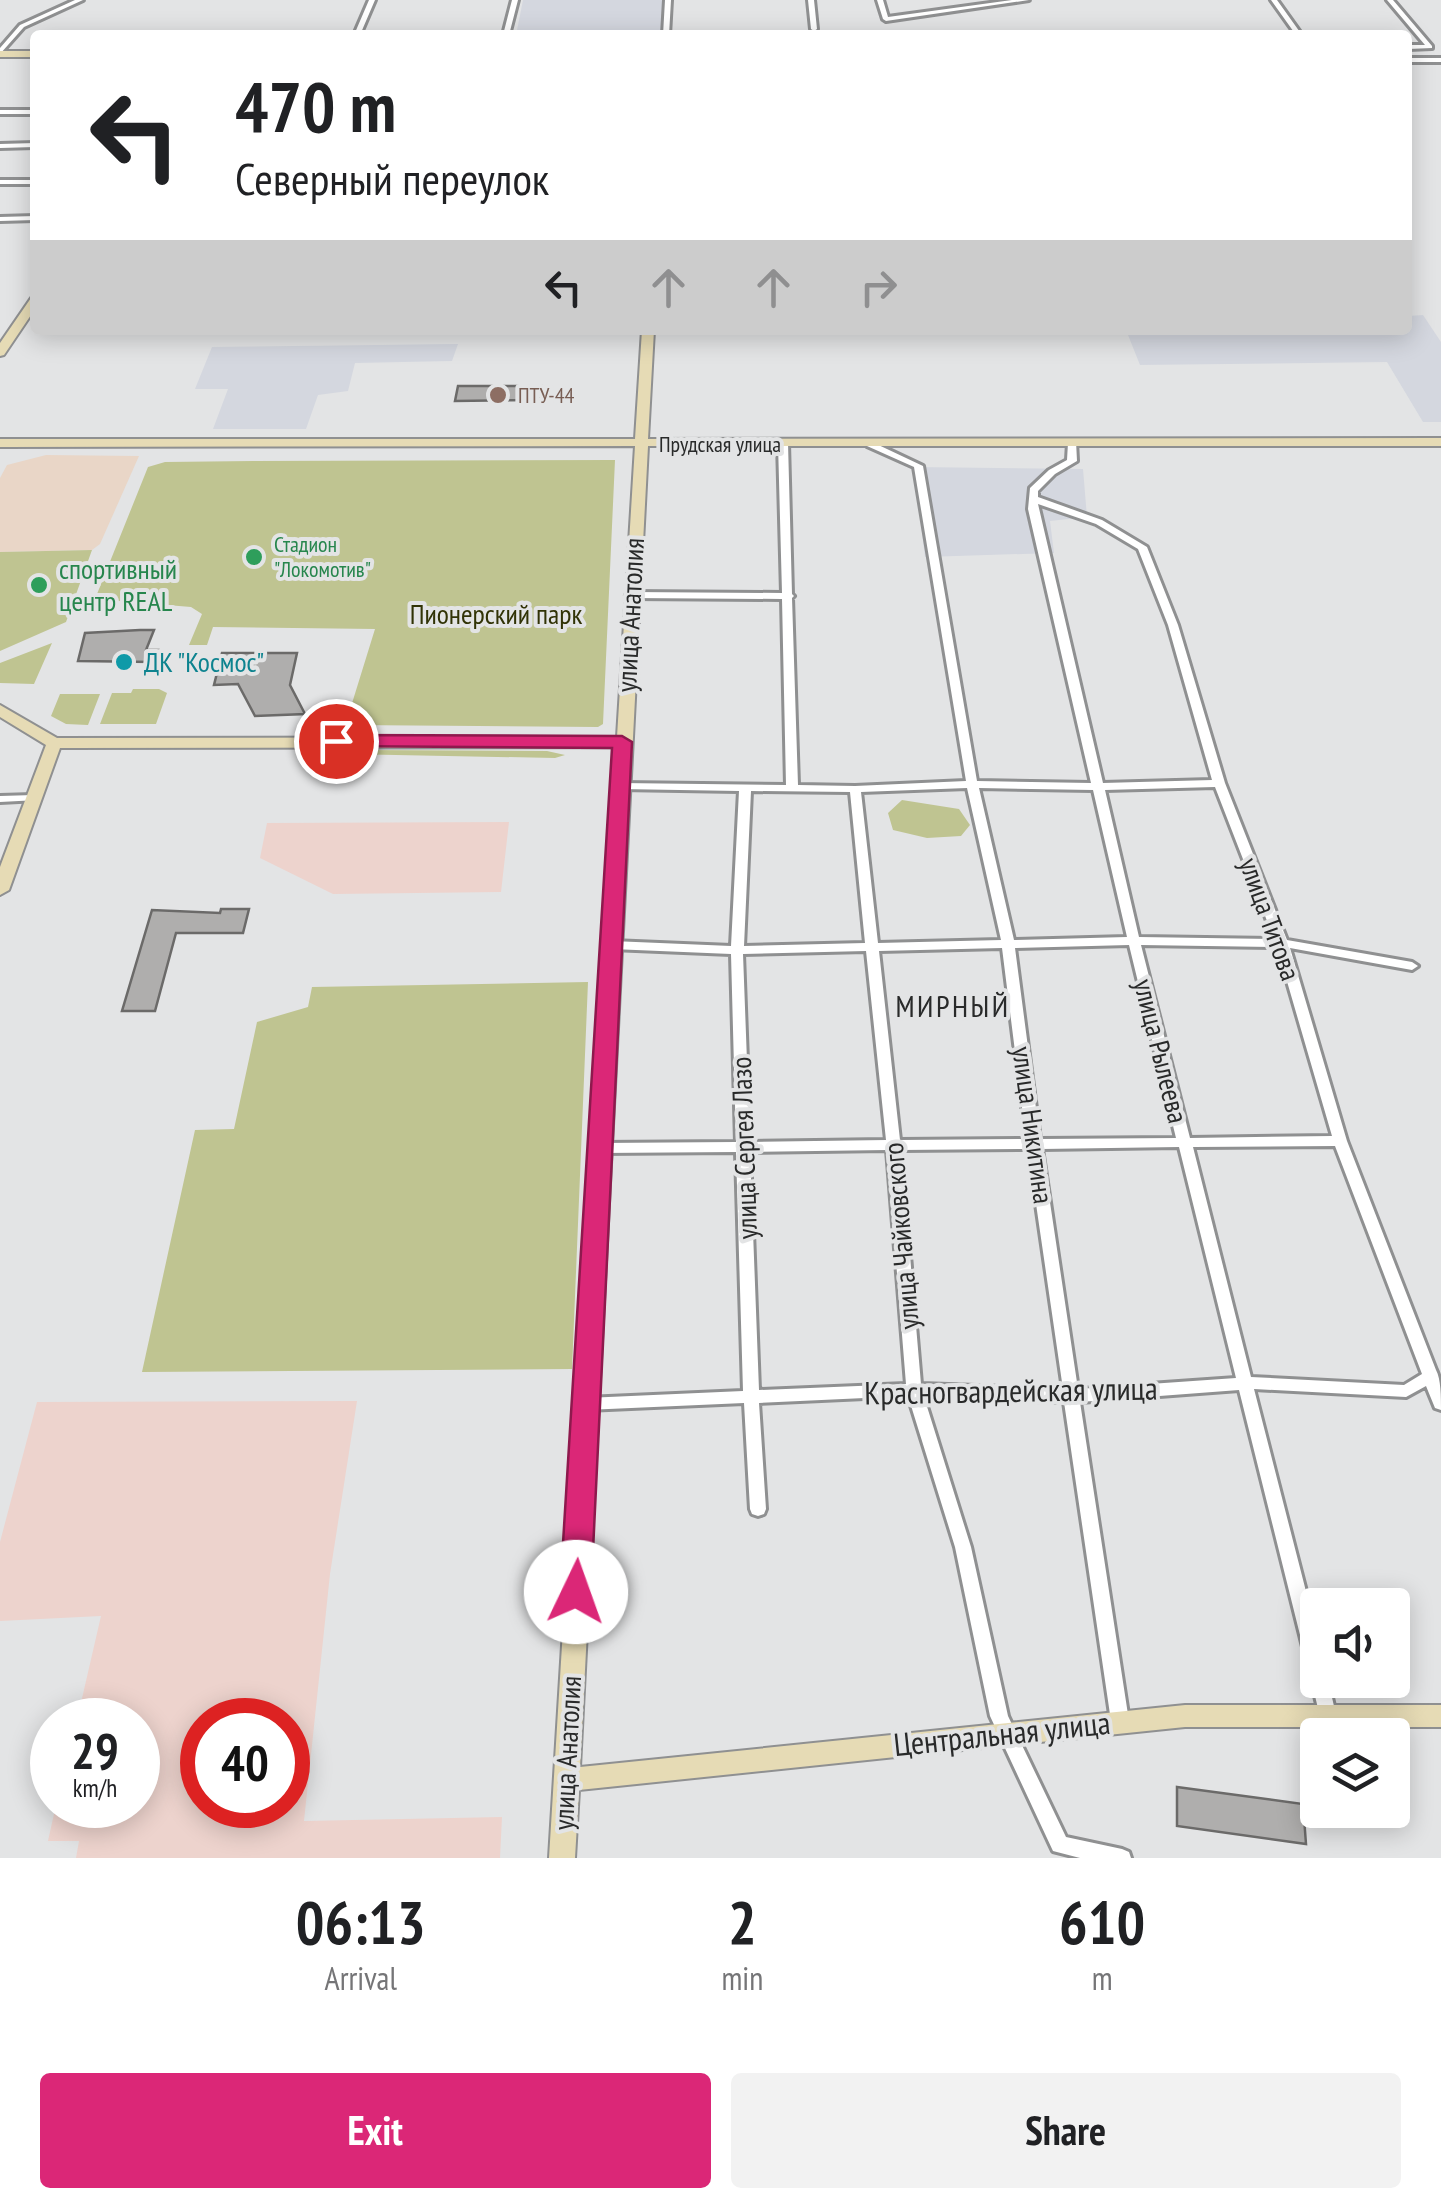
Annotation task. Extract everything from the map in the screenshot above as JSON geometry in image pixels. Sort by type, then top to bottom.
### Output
[{"type":"street","points":[[0,53],[22,26],[80,0]]},
{"type":"street","points":[[360,30],[372,0]]},
{"type":"street","points":[[507,30],[514,0]]},
{"type":"street","points":[[666,30],[668,0]]},
{"type":"street","points":[[810,0],[814,29]]},
{"type":"street","points":[[880,0],[886,20],[1026,0]]},
{"type":"street","points":[[1274,0],[1295,30]]},
{"type":"street","points":[[1390,0],[1430,47],[1428,60]]},
{"type":"street","points":[[1412,47],[1430,47]]},
{"type":"street","points":[[0,53],[30,54]]},
{"type":"street","points":[[1412,60],[1441,60]]},
{"type":"street","points":[[0,112],[30,112]]},
{"type":"street","points":[[0,146],[30,146]]},
{"type":"street","points":[[0,182],[30,182]]},
{"type":"street","points":[[0,218],[30,218]]},
{"type":"street","points":[[0,352],[30,307]]},
{"type":"street","name":"улица Анатолия","points":[[562,1858],[648,335]]},
{"type":"street","name":"Прудская улица","points":[[0,443],[1441,442]]},
{"type":"street","points":[[783,443],[792,785]]},
{"type":"street","name":"улица Никитина","points":[[870,444],[918,466],[972,784],[1008,943],[1120,1721]]},
{"type":"street","points":[[1033,499],[1033,490],[1052,472],[1072,461],[1073,444]]},
{"type":"street","name":"улица Титова","points":[[1033,499],[1100,522],[1142,546],[1173,625],[1219,784],[1282,943],[1340,1141],[1441,1404]]},
{"type":"street","name":"улица Рылеева","points":[[1033,499],[1134,941],[1300,1603]]},
{"type":"street","points":[[630,595],[789,596]]},
{"type":"street","points":[[0,710],[54,743],[622,742]]},
{"type":"street","points":[[0,890],[54,743]]},
{"type":"street","points":[[620,786],[1219,784]]},
{"type":"street","name":"улица Сергея Лазо","points":[[745,787],[737,950],[750,1397],[758,1509]]},
{"type":"street","name":"улица Чайковского","points":[[854,788],[894,1148],[914,1390],[963,1547],[1000,1716],[1060,1844],[1122,1858]]},
{"type":"street","points":[[0,798],[34,798]]},
{"type":"street","points":[[612,945],[737,950],[1134,941],[1282,943],[1412,966]]},
{"type":"street","points":[[600,1148],[1340,1141]]},
{"type":"street","name":"Красногвардейская улица","points":[[586,1404],[914,1390],[1074,1396],[1247,1384],[1406,1391],[1432,1375]]},
{"type":"street","name":"улица Рылеева","points":[[1323,1698],[1327,1715]]},
{"type":"street","name":"Центральная улица","points":[[565,1780],[1120,1721],[1241,1713],[1441,1716]]},
{"type":"shaded area","points":[[523,0],[663,0],[661,30],[517,30]]},
{"type":"shaded area","points":[[1423,315],[1441,342],[1441,422],[1423,422],[1387,362],[1140,365],[1128,335],[1412,335],[1412,316]]},
{"type":"shaded area","points":[[458,344],[452,361],[355,363],[348,391],[318,395],[306,429],[213,429],[228,389],[195,389],[212,347]]},
{"type":"shaded area","points":[[46,455],[139,456],[100,544],[92,550],[0,552],[0,478],[7,465]]},
{"type":"shaded area","points":[[914,467],[1083,469],[1087,517],[1050,521],[1054,553],[925,557]]},
{"type":"shaded area","points":[[509,822],[501,892],[333,894],[260,858],[267,823]]},
{"type":"shaded area","points":[[357,1401],[330,1574],[310,1764],[310,1698],[180,1698],[180,1828],[310,1828],[310,1821],[502,1817],[500,1858],[76,1858],[79,1841],[48,1841],[51,1828],[160,1828],[160,1698],[82,1698],[101,1616],[0,1621],[0,1542],[37,1402]]},
{"type":"green space","name":"Пионерский парк","points":[[615,460],[603,724],[598,727],[349,725],[336,713],[349,713],[375,629],[213,627],[207,645],[189,645],[202,614],[191,607],[95,599],[148,467],[165,462]]},
{"type":"green space","name":"спортивный центр REAL","points":[[92,550],[66,622],[0,651],[0,552]]},
{"type":"green space","points":[[52,643],[34,684],[0,683],[0,663]]},
{"type":"green space","points":[[133,689],[159,689],[167,693],[156,724],[100,724],[112,693],[131,693]]},
{"type":"green space","points":[[60,694],[100,694],[88,725],[66,724],[51,716]]},
{"type":"green space","points":[[362,750],[547,751],[565,755],[555,758],[345,754]]},
{"type":"green space","points":[[902,800],[959,809],[970,825],[961,836],[927,838],[893,830],[888,813]]},
{"type":"green space","points":[[588,982],[572,1369],[142,1372],[195,1130],[234,1129],[257,1022],[308,1007],[312,987]]},
{"type":"building","name":"ПТУ-44","points":[[458,386],[541,386],[539,400],[455,401]]},
{"type":"building","points":[[154,630],[146,650],[158,650],[154,662],[78,661],[85,633]]},
{"type":"building","points":[[222,653],[297,653],[290,685],[305,714],[255,716],[238,684],[214,685]]},
{"type":"building","points":[[221,909],[249,909],[243,933],[176,933],[155,1011],[122,1011],[152,910],[220,913]]},
{"type":"building","points":[[1177,1787],[1300,1804],[1300,1828],[1305,1828],[1306,1844],[1177,1826]]},
{"type":"place","name":"ПТУ-44","points":[[498,395]]},
{"type":"place","name":"Стадион \"Локомотив\"","points":[[254,557]]},
{"type":"place","name":"спортивный центр REAL","points":[[39,585]]},
{"type":"place","name":"ДК \"Космос\"","points":[[124,662]]},
{"type":"district","name":"МИРНЫЙ","points":[[953,1007]]},
{"type":"route","points":[[336,741],[622,742],[576,1592]]}]
